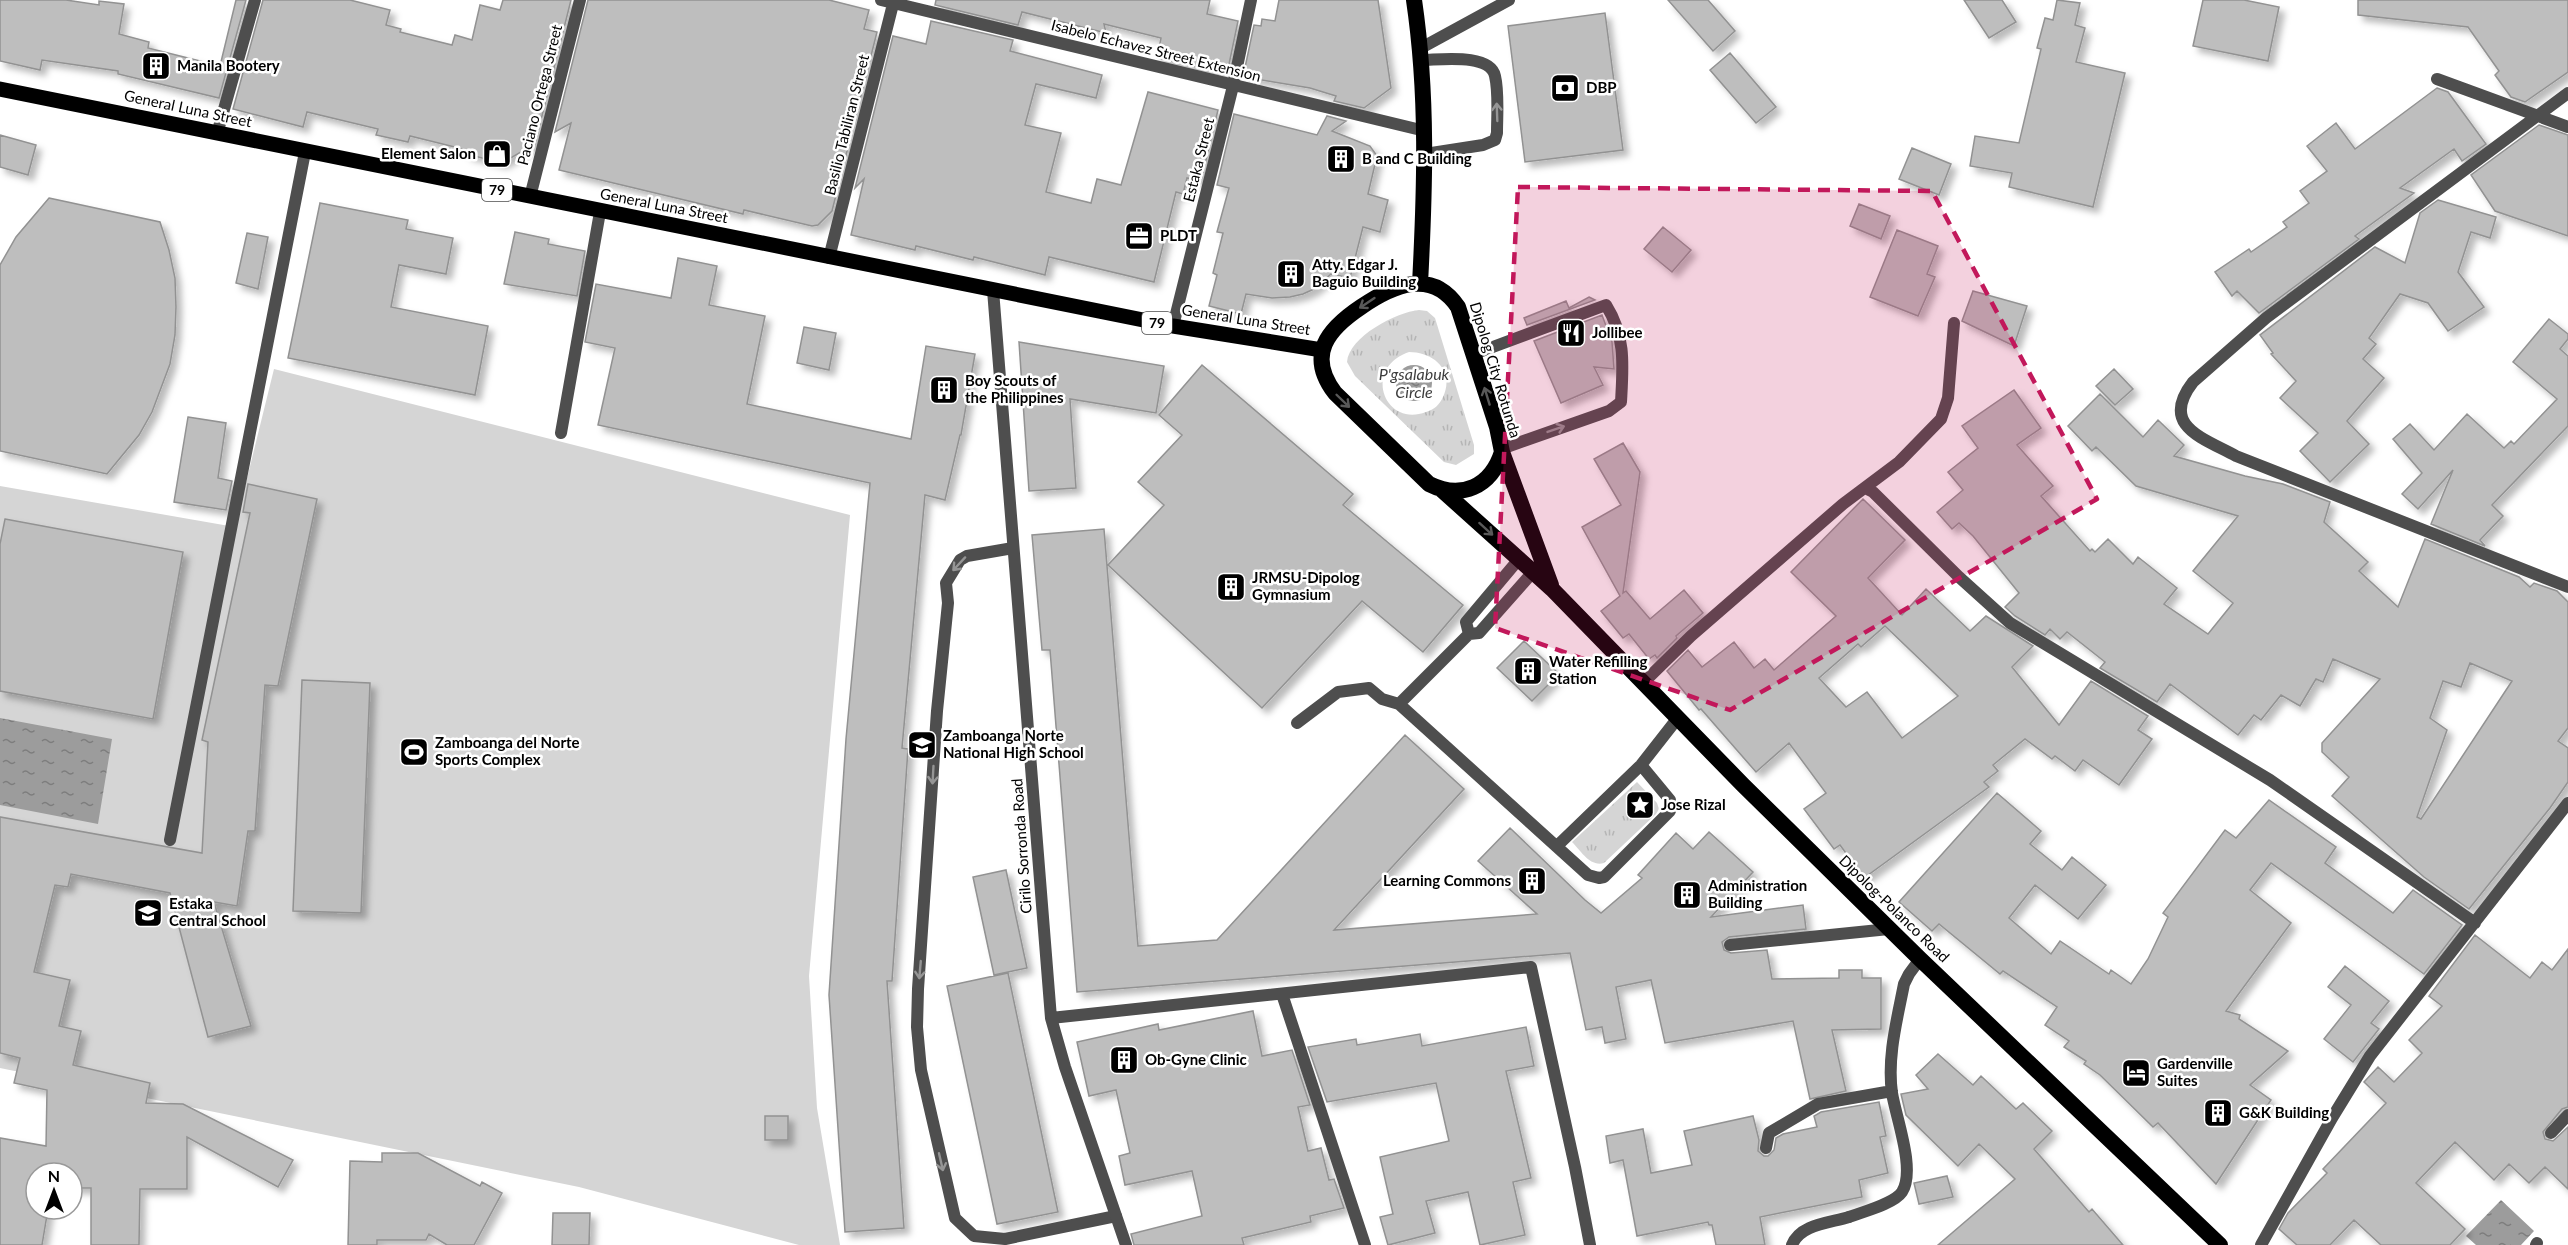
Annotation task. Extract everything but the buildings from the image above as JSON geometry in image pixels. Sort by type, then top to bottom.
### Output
[{"type":"highway","points":[[1414,0],[1421,54],[1425,131],[1420,284]]},
{"type":"highway","name":"Dipolog City Rotunda","points":[[1322,350],[1340,321],[1374,298],[1400,285],[1436,286],[1450,294],[1458,307],[1497,427],[1501,450],[1497,466],[1489,477],[1473,488],[1458,492],[1442,490]]},
{"type":"highway","points":[[1322,350],[1321,365],[1326,382],[1335,393],[1429,484],[1442,490]]},
{"type":"highway","points":[[1501,450],[1552,589]]},
{"type":"highway","name":"Dipolog-Polanco Road","points":[[1442,490],[1552,589],[1677,718],[1889,929],[2220,1245]]},
{"type":"main road","name":"General Luna Street","points":[[0,90],[1173,326],[1322,350]]},
{"type":"street","points":[[217,134],[255,0]]},
{"type":"street","name":"Paciano Ortega Street","points":[[530,197],[580,0]]},
{"type":"street","name":"Isabelo Echavez Street Extension","points":[[880,0],[1425,131]]},
{"type":"street","name":"Estaka Street","points":[[1173,326],[1233,86],[1251,0]]},
{"type":"street","points":[[1421,54],[1509,0]]},
{"type":"street","name":"Basilio Tabiliran Street","points":[[829,258],[894,2]]},
{"type":"street","points":[[1421,54],[1477,60],[1490,66],[1495,75],[1497,133],[1495,140],[1483,145],[1425,154]]},
{"type":"street","points":[[2438,79],[2568,128]]},
{"type":"street","points":[[2568,93],[2266,318],[2193,382],[2184,395],[2180,407],[2183,422],[2189,430],[2236,456],[2568,587]]},
{"type":"street","points":[[170,840],[305,152]]},
{"type":"street","points":[[561,433],[600,212]]},
{"type":"street","name":"Cirilo Sorronda Road","points":[[993,290],[1051,1018],[1065,1067],[1126,1245]]},
{"type":"street","points":[[1473,354],[1606,305],[1617,322],[1622,347],[1621,402],[1609,411],[1501,450]]},
{"type":"street","points":[[1643,683],[1691,636],[1843,504],[1899,462],[1941,418],[1948,398],[1954,323]]},
{"type":"street","points":[[1865,488],[1873,492],[1959,577],[2010,623],[2270,780],[2475,923]]},
{"type":"street","points":[[1013,548],[967,556],[960,560],[946,583],[948,603],[937,711],[918,989],[917,1026],[921,1070],[955,1218],[974,1236],[1005,1239],[1116,1216]]},
{"type":"street","points":[[1469,633],[1466,621],[1519,559]]},
{"type":"street","points":[[1399,704],[1469,633],[1479,633],[1533,572]]},
{"type":"street","points":[[1297,723],[1338,692],[1368,688],[1382,699],[1399,704],[1588,875],[1604,877],[1670,811],[1670,800],[1641,765]]},
{"type":"street","points":[[1557,846],[1641,765],[1677,718]]},
{"type":"street","points":[[2261,1245],[2370,1056],[2568,803]]},
{"type":"street","points":[[1730,945],[1889,929]]},
{"type":"street","points":[[1792,1245],[1796,1236],[1803,1230],[1849,1217],[1895,1199],[1902,1191],[1907,1167],[1892,1091],[1891,1060],[1904,984],[1908,974],[1920,959]]},
{"type":"street","points":[[1051,1018],[1531,967],[1590,1245]]},
{"type":"street","points":[[1282,994],[1365,1245]]},
{"type":"street","points":[[1766,1148],[1769,1133],[1818,1104],[1892,1091]]},
{"type":"street","points":[[2551,1133],[2568,1114]]},
{"type":"highlighted area","points":[[1518,187],[1932,191],[2097,499],[1730,710],[1495,628]]},
{"type":"green space","points":[[1427,311],[1435,318],[1474,445],[1474,454],[1456,465],[1444,462],[1355,376],[1347,362],[1356,344],[1365,335],[1375,327],[1409,312]],"holes":[[[1409,352],[1427,355],[1440,365],[1444,371],[1446,388],[1442,400],[1434,408],[1411,415],[1399,412],[1390,404],[1384,394],[1383,382],[1386,370],[1395,360]]]},
{"type":"green space","name":"Zamboanga del Norte Sports Complex","points":[[274,369],[850,515],[809,976],[817,1108],[840,1245],[799,1245],[579,1187],[0,1068],[0,486],[235,527]]},
{"type":"green space","points":[[1637,782],[1657,803],[1659,809],[1604,863],[1594,863],[1572,842]]},
{"type":"water","name":"P'gsalabuk Circle","points":[[1414,365],[1427,370],[1432,383],[1427,396],[1414,401],[1401,396],[1396,383],[1401,370]]},
{"type":"water","points":[[0,718],[112,739],[98,824],[0,805]]},
{"type":"water","points":[[2501,1200],[2534,1231],[2521,1245],[2476,1245],[2466,1236]]},
{"type":"place","name":"Manila Bootery","points":[[156,66]]},
{"type":"place","name":"DBP","points":[[1565,88]]},
{"type":"place","name":"Element Salon","points":[[497,154]]},
{"type":"place","name":"B and C Building","points":[[1341,159]]},
{"type":"place","name":"PLDT","points":[[1139,236]]},
{"type":"place","name":"Atty. Edgar J. Baguio Building","points":[[1291,274]]},
{"type":"place","name":"Jollibee","points":[[1571,333]]},
{"type":"place","name":"Boy Scouts of the Philippines","points":[[944,390]]},
{"type":"place","name":"JRMSU-Dipolog Gymnasium","points":[[1231,587]]},
{"type":"place","name":"Water Refilling Station","points":[[1528,671]]},
{"type":"place","name":"Zamboanga Norte National High School","points":[[922,745]]},
{"type":"place","name":"Zamboanga del Norte Sports Complex","points":[[414,752]]},
{"type":"place","name":"Jose Rizal","points":[[1640,805]]},
{"type":"place","name":"Learning Commons","points":[[1532,881]]},
{"type":"place","name":"Administration Building","points":[[1687,895]]},
{"type":"place","name":"Estaka Central School","points":[[148,913]]},
{"type":"place","name":"Ob-Gyne Clinic","points":[[1124,1060]]},
{"type":"place","name":"Gardenville Suites","points":[[2136,1073]]},
{"type":"place","name":"G&K Building","points":[[2218,1113]]}]
